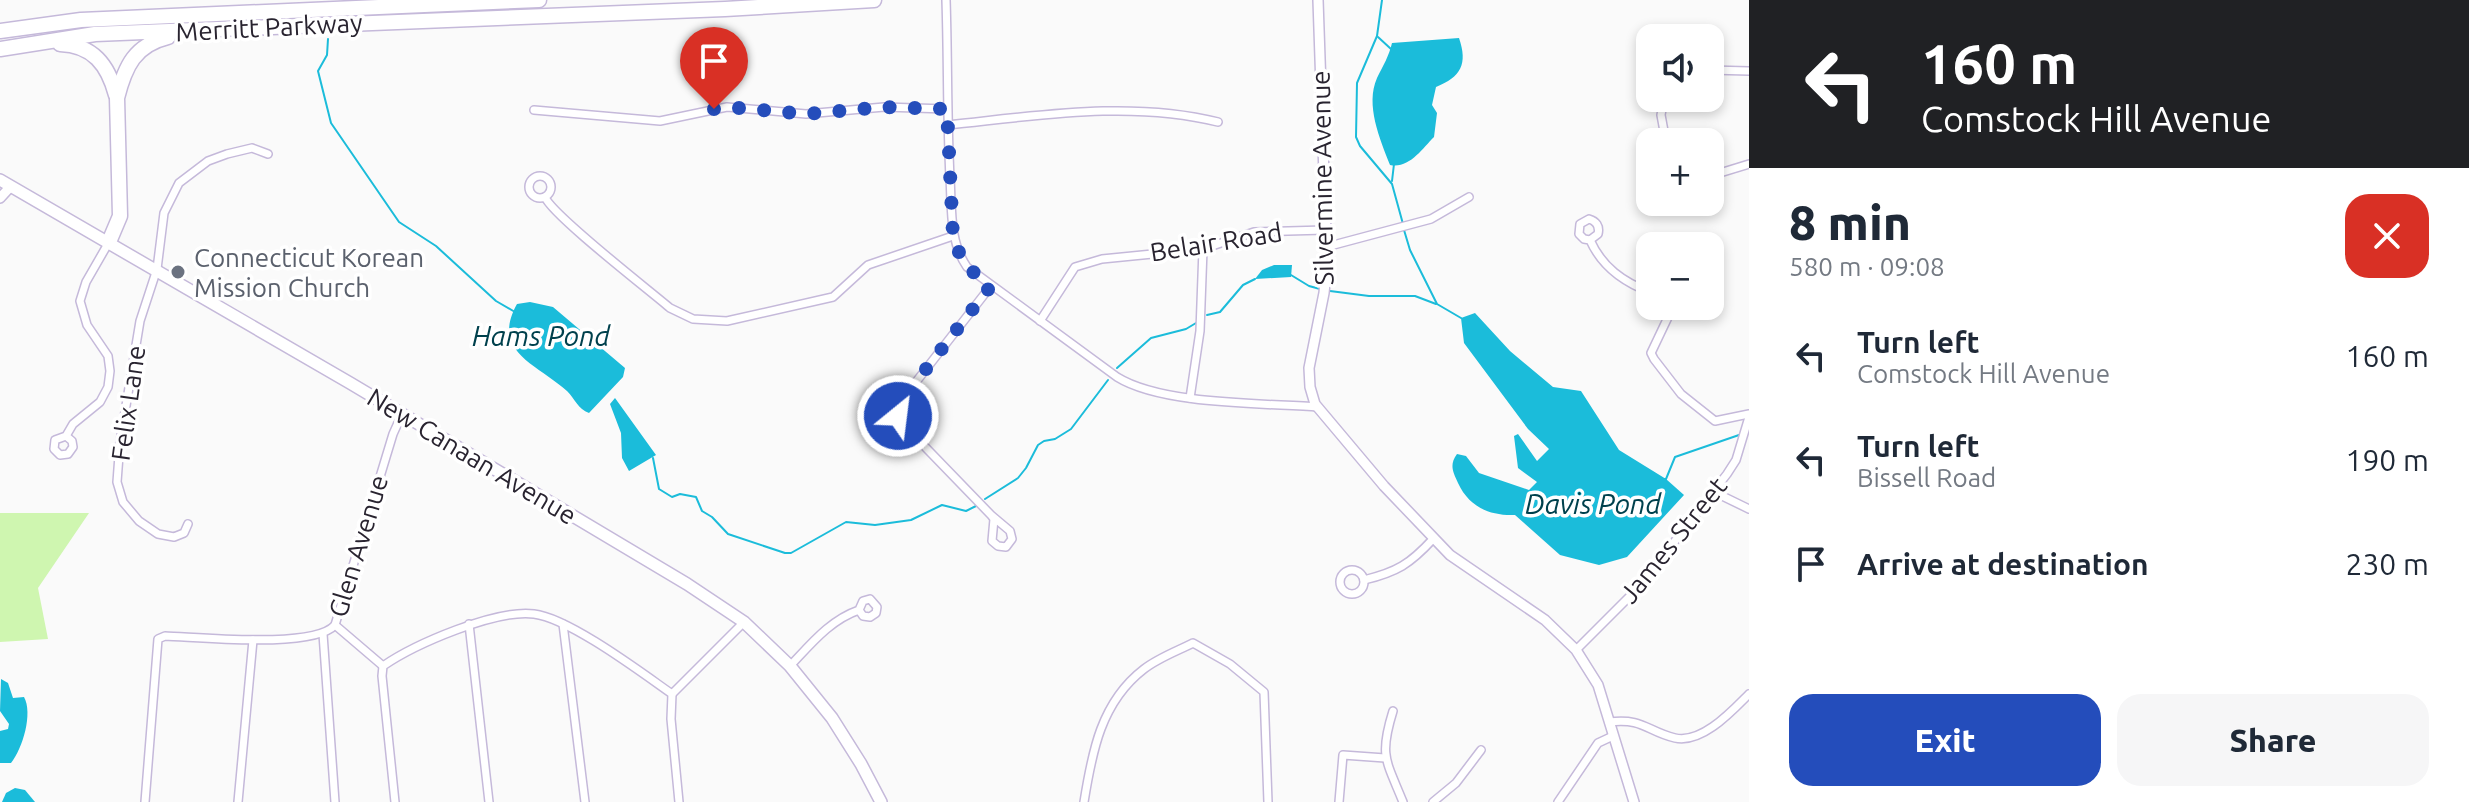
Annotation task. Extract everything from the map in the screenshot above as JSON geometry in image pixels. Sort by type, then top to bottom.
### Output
[{"type":"highway","name":"Merritt Parkway","points":[[0,31],[81,20],[539,0]]},
{"type":"highway","name":"Merritt Parkway","points":[[0,49],[95,34],[725,9],[874,0]]},
{"type":"highway","points":[[109,242],[120,216],[117,98],[126,66],[140,49],[152,41],[208,29]]},
{"type":"highway","points":[[28,43],[71,44],[86,49],[105,65],[117,98]]},
{"type":"main road","name":"New Canaan Avenue","points":[[5,183],[402,414],[687,584],[744,622],[790,666],[845,737],[877,801]]},
{"type":"street","points":[[946,0],[947,125],[953,236],[958,255],[967,267],[990,287],[1127,383],[1149,392],[1318,407]]},
{"type":"street","name":"Silvermine Avenue","points":[[1318,0],[1326,280],[1309,375],[1311,395],[1318,407],[1433,539],[1461,565],[1552,626],[1576,650],[1598,685],[1634,802]]},
{"type":"street","points":[[1724,70],[1749,71]]},
{"type":"street","points":[[534,110],[660,121],[727,107],[806,114],[884,107],[947,109]]},
{"type":"street","points":[[947,125],[1082,111],[1198,117],[1218,122]]},
{"type":"street","points":[[157,269],[164,213],[179,183],[208,161],[227,154],[252,148],[268,154]]},
{"type":"street","points":[[1724,172],[1749,164]]},
{"type":"street","points":[[0,198],[5,183]]},
{"type":"street","points":[[545,197],[563,218],[670,308],[680,315],[701,321],[727,321],[833,297],[868,265],[953,236]]},
{"type":"street","points":[[1326,247],[1424,221],[1469,197]]},
{"type":"street","name":"Belair Road","points":[[1040,321],[1075,267],[1102,259],[1203,249],[1254,232],[1325,230]]},
{"type":"street","points":[[1590,240],[1609,270],[1636,287]]},
{"type":"street","points":[[66,436],[73,424],[100,402],[108,387],[108,356],[87,325],[80,301],[82,290],[109,242]]},
{"type":"street","points":[[1190,398],[1200,331],[1203,249]]},
{"type":"street","name":"Felix Lane","points":[[157,269],[140,321],[117,482],[123,502],[139,521],[158,534],[174,537],[184,533],[188,524]]},
{"type":"street","points":[[990,287],[898,405],[897,411],[900,421],[1010,531],[1012,539],[1006,547],[992,541],[994,519],[991,515]]},
{"type":"street","points":[[1667,320],[1651,353],[1681,394],[1715,421],[1748,418]]},
{"type":"street","name":"Glen Avenue","points":[[145,802],[158,639],[165,636],[291,639],[323,634],[335,625],[393,434],[402,414]]},
{"type":"street","name":"James Street","points":[[1576,650],[1640,586],[1714,492],[1734,465],[1748,418]]},
{"type":"street","points":[[1714,492],[1749,509]]},
{"type":"street","points":[[1364,580],[1400,569],[1433,539]]},
{"type":"street","points":[[790,666],[831,624],[859,610]]},
{"type":"street","points":[[383,666],[469,624],[533,613],[563,624],[672,694]]},
{"type":"street","points":[[679,802],[671,719],[672,694],[744,622]]},
{"type":"street","points":[[469,624],[489,802]]},
{"type":"street","points":[[563,624],[585,802]]},
{"type":"street","points":[[335,625],[383,666]]},
{"type":"street","points":[[323,634],[335,802]]},
{"type":"street","points":[[238,802],[253,640]]},
{"type":"street","points":[[1084,802],[1093,747],[1115,697],[1145,669],[1193,643],[1230,664],[1264,692],[1268,802]]},
{"type":"street","points":[[383,666],[395,802]]},
{"type":"street","points":[[1609,722],[1637,722],[1675,738],[1689,738],[1715,723],[1749,694]]},
{"type":"street","points":[[1393,711],[1383,746],[1403,802]]},
{"type":"street","points":[[1558,802],[1598,743],[1613,736]]},
{"type":"street","points":[[1433,802],[1456,783],[1481,750]]},
{"type":"street","points":[[1339,802],[1343,755],[1385,758]]},
{"type":"green space","points":[[0,513],[89,513],[38,588],[48,639],[0,642]]},
{"type":"water","points":[[1459,38],[1463,55],[1460,68],[1451,79],[1436,87],[1432,105],[1437,113],[1434,137],[1409,161],[1390,165],[1375,122],[1373,99],[1377,78],[1392,43]]},
{"type":"water","points":[[1274,265],[1292,265],[1291,277],[1255,279],[1262,270]]},
{"type":"water","name":"Hams Pond","points":[[530,302],[553,307],[625,368],[623,377],[589,413],[567,391],[521,356],[514,346],[509,334],[510,320],[517,304]]},
{"type":"water","name":"Davis Pond","points":[[1475,313],[1510,351],[1553,387],[1581,391],[1619,450],[1666,479],[1684,495],[1627,557],[1599,565],[1560,555],[1515,515],[1489,512],[1474,504],[1463,491],[1453,468],[1457,454],[1466,456],[1479,473],[1529,490],[1537,482],[1518,468],[1514,436],[1518,434],[1537,461],[1549,449],[1528,429],[1464,343],[1461,318]]},
{"type":"water","points":[[615,398],[656,455],[629,471],[622,458],[621,433],[610,404]]},
{"type":"water","points":[[1,679],[8,683],[13,698],[24,697],[27,704],[25,730],[11,763],[0,763],[0,731],[8,729],[9,724],[0,711]]},
{"type":"water","points":[[15,788],[25,790],[35,802],[2,802],[6,793]]},
{"type":"waterway","points":[[1382,0],[1377,36],[1357,83],[1356,137],[1392,184],[1403,224]]},
{"type":"waterway","points":[[1378,37],[1391,49]]},
{"type":"waterway","points":[[328,39],[327,55],[318,71],[331,123],[399,222],[436,246],[496,301],[515,312]]},
{"type":"waterway","points":[[1392,181],[1394,164]]},
{"type":"waterway","points":[[1404,230],[1410,250],[1437,304],[1461,318]]},
{"type":"waterway","points":[[1291,275],[1320,289]]},
{"type":"waterway","points":[[1207,315],[1220,312],[1243,285],[1255,279]]},
{"type":"waterway","points":[[1330,291],[1369,296],[1415,296],[1436,304]]},
{"type":"waterway","points":[[1117,368],[1151,338],[1186,329],[1196,323]]},
{"type":"waterway","points":[[985,499],[1018,478],[1038,445],[1071,429],[1108,380]]},
{"type":"waterway","points":[[1663,479],[1666,479],[1675,457],[1739,435]]},
{"type":"waterway","points":[[653,458],[659,489],[672,497],[680,494],[696,497],[702,511],[728,534],[785,553],[791,553],[846,522],[875,525],[911,520],[942,505],[966,511],[976,506]]},
{"type":"place","name":"Connecticut Korean Mission Church","points":[[178,272]]},
{"type":"route","points":[[714,109],[727,107],[806,114],[884,107],[947,109],[953,236],[958,255],[990,287],[898,405],[898,416]]}]
